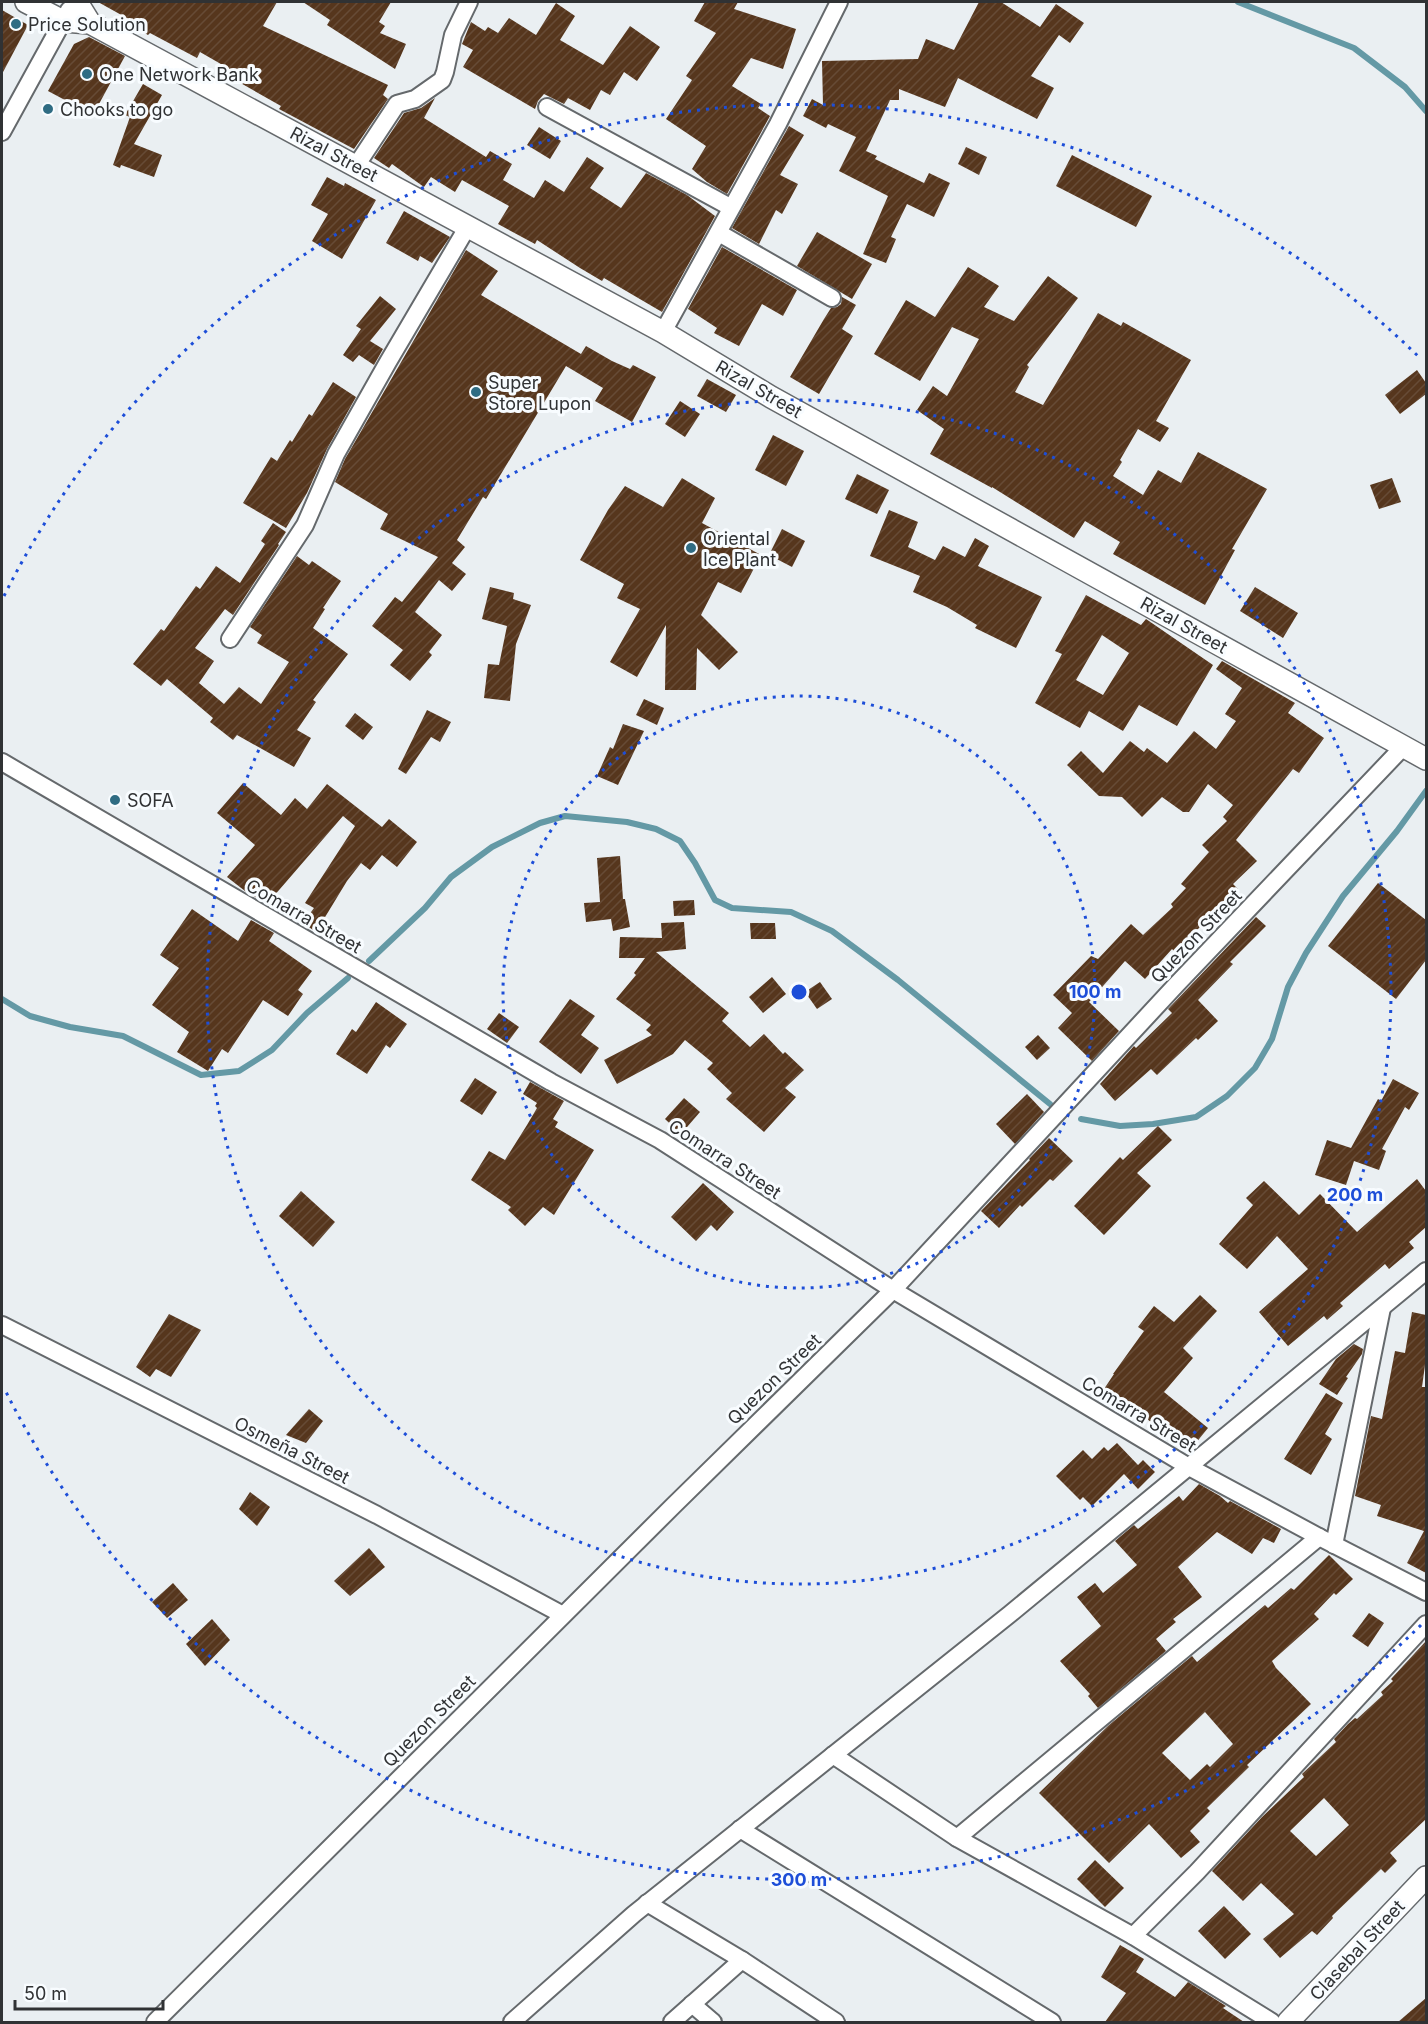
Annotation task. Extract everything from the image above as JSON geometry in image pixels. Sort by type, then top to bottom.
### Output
[{"type":"street","name":"Rizal Street","points":[[26,2],[63,21],[90,23],[468,226],[663,332],[771,397],[1426,759]]},
{"type":"street","name":"Rizal Street","points":[[75,2],[90,23]]},
{"type":"street","points":[[2,132],[75,2]]},
{"type":"street","points":[[356,166],[397,104],[415,99],[442,80],[453,35],[469,2]]},
{"type":"street","points":[[663,332],[719,233],[730,207],[778,124],[839,2]]},
{"type":"street","points":[[547,107],[730,207]]},
{"type":"street","points":[[230,639],[305,525],[336,454],[468,226]]},
{"type":"street","points":[[719,233],[832,298]]},
{"type":"street","name":"Quezon Street","points":[[155,2022],[892,1290],[1177,984],[1404,746]]},
{"type":"street","name":"Comarra Street","points":[[2,762],[551,1082],[660,1140],[892,1290],[1189,1467],[1426,1592]]},
{"type":"street","points":[[512,2022],[647,1903],[1010,1614],[1426,1271]]},
{"type":"street","points":[[957,1838],[1326,1541],[1382,1308]]},
{"type":"street","name":"Osmeña Street","points":[[2,1325],[377,1515],[563,1615]]},
{"type":"street","points":[[1133,1936],[1197,1872],[1426,1624]]},
{"type":"street","points":[[833,1755],[957,1838],[1133,1936],[1272,2022]]},
{"type":"street","points":[[740,1829],[1052,2022]]},
{"type":"street","name":"Clasebal Street","points":[[1288,2022],[1426,1877]]},
{"type":"street","points":[[647,1903],[742,1960],[836,2022]]},
{"type":"street","points":[[672,2022],[742,1960]]},
{"type":"street","points":[[692,2004],[713,2022]]},
{"type":"building","points":[[98,2],[277,2],[263,26],[388,85],[383,95],[388,99],[354,149],[279,109],[281,106],[237,81],[240,75],[200,52],[197,58],[150,33],[148,35],[131,25],[134,22]]},
{"type":"building","points":[[303,2],[391,2],[379,22],[385,26],[380,33],[406,44],[395,69],[327,25],[330,20]]},
{"type":"building","points":[[705,2],[738,2],[734,9],[796,29],[783,69],[751,58],[732,86],[761,104],[758,108],[770,116],[727,194],[707,182],[692,169],[706,146],[666,119],[692,80],[686,76],[716,33],[694,21]]},
{"type":"building","points":[[979,2],[1001,2],[1040,27],[1056,4],[1084,23],[1070,43],[1059,35],[1031,76],[1054,88],[1037,119],[958,78],[945,107],[899,89],[899,100],[890,100],[866,151],[877,156],[875,159],[924,183],[929,173],[950,183],[934,217],[907,204],[891,237],[896,239],[886,263],[863,254],[888,196],[839,171],[856,137],[828,124],[826,128],[803,116],[812,99],[823,105],[822,61],[918,59],[926,39],[954,50]]},
{"type":"building","points":[[556,3],[575,16],[560,40],[603,65],[630,26],[660,47],[637,81],[624,72],[610,95],[601,90],[590,110],[568,98],[564,104],[544,94],[535,109],[463,67],[473,50],[462,44],[471,22],[485,31],[488,27],[498,33],[509,18],[536,35]]},
{"type":"building","points":[[2,10],[28,25],[2,74]]},
{"type":"building","name":"One Network Bank","points":[[89,37],[125,56],[93,115],[48,91],[74,44]]},
{"type":"building","points":[[143,84],[162,95],[134,144],[162,155],[154,177],[121,165],[120,168],[113,165],[130,117],[125,115]]},
{"type":"building","points":[[435,98],[424,118],[486,157],[490,151],[512,164],[503,180],[534,198],[545,180],[564,192],[587,157],[604,168],[590,188],[621,208],[646,173],[687,195],[715,216],[662,312],[604,278],[602,281],[537,240],[535,244],[498,224],[509,206],[462,180],[455,192],[431,177],[424,187],[392,164],[389,168],[374,158],[404,113],[421,108]]},
{"type":"building","points":[[789,126],[804,135],[780,175],[798,184],[782,214],[776,210],[759,244],[732,228]]},
{"type":"building","points":[[539,127],[561,141],[550,159],[527,145]]},
{"type":"building","points":[[966,147],[987,157],[979,175],[958,164]]},
{"type":"building","points":[[1072,155],[1152,196],[1136,227],[1056,186]]},
{"type":"building","points":[[327,177],[344,186],[345,183],[376,200],[342,259],[312,241],[328,214],[311,205]]},
{"type":"building","points":[[404,211],[450,237],[432,263],[420,256],[418,261],[386,243]]},
{"type":"building","points":[[817,232],[872,264],[852,299],[797,266]]},
{"type":"building","points":[[722,247],[797,290],[783,316],[762,304],[739,346],[714,333],[717,328],[688,309]]},
{"type":"building","points":[[466,250],[498,271],[481,295],[581,354],[586,346],[630,369],[633,365],[656,377],[632,422],[595,401],[603,388],[566,366],[486,499],[483,497],[457,540],[465,547],[452,563],[466,574],[452,591],[439,580],[415,612],[442,635],[429,652],[432,655],[410,681],[390,665],[403,650],[372,626],[395,597],[402,602],[438,557],[380,529],[388,514],[335,482],[345,459]]},
{"type":"building","points":[[968,267],[999,286],[984,307],[1014,321],[1048,276],[1078,298],[1027,365],[1029,367],[1015,392],[1043,405],[1098,313],[1121,326],[1123,322],[1191,360],[1156,421],[1169,428],[1160,442],[1138,429],[1113,476],[1143,495],[1158,470],[1181,483],[1198,452],[1267,489],[1232,549],[1235,550],[1205,605],[1113,554],[1120,542],[1085,521],[1074,538],[992,487],[930,454],[944,429],[917,410],[933,386],[947,396],[979,339],[952,327],[920,381],[874,354],[906,300],[935,317]]},
{"type":"building","points":[[380,296],[396,309],[370,341],[383,349],[374,365],[359,355],[353,362],[343,355],[361,329],[356,326]]},
{"type":"building","points":[[842,297],[856,305],[842,329],[853,336],[819,394],[790,377],[831,308],[841,304]]},
{"type":"building","points":[[1417,370],[1426,383],[1426,394],[1400,414],[1385,395]]},
{"type":"building","points":[[707,379],[736,395],[726,412],[697,396]]},
{"type":"building","points":[[333,382],[356,397],[327,449],[307,493],[286,528],[243,503],[271,457],[277,461],[309,414],[312,416]]},
{"type":"building","points":[[680,401],[700,414],[685,437],[665,424]]},
{"type":"building","points":[[773,435],[804,451],[786,486],[755,470]]},
{"type":"building","points":[[857,474],[889,490],[877,514],[845,499]]},
{"type":"building","points":[[682,478],[715,498],[702,523],[761,555],[741,593],[718,582],[701,615],[738,652],[719,670],[697,648],[696,690],[665,690],[666,625],[637,677],[610,662],[640,609],[617,598],[624,584],[580,560],[608,510],[625,486],[663,507]]},
{"type":"building","points":[[1392,478],[1401,502],[1379,509],[1370,485]]},
{"type":"building","points":[[889,510],[918,522],[908,547],[935,560],[943,546],[965,557],[975,538],[989,546],[978,566],[1042,597],[1016,648],[975,628],[977,625],[947,607],[913,592],[920,576],[870,556]]},
{"type":"building","points":[[273,523],[286,532],[279,545],[233,615],[225,609],[195,648],[214,661],[199,683],[224,704],[239,687],[261,704],[289,662],[257,643],[262,635],[250,627],[297,556],[309,565],[312,561],[341,581],[313,628],[348,654],[313,700],[316,702],[297,730],[311,738],[294,767],[237,735],[233,740],[210,722],[213,718],[167,679],[161,686],[133,664],[161,629],[164,631],[196,586],[200,589],[216,566],[240,583],[265,544],[261,541]]},
{"type":"building","points":[[782,529],[805,541],[792,567],[769,555]]},
{"type":"building","points":[[490,587],[514,593],[513,599],[531,605],[516,644],[510,701],[484,698],[488,664],[499,665],[507,626],[482,619]]},
{"type":"building","points":[[1255,587],[1298,613],[1283,638],[1240,611]]},
{"type":"building","points":[[1086,595],[1141,625],[1146,619],[1213,665],[1177,726],[1139,705],[1123,731],[1089,711],[1080,728],[1035,703],[1062,654],[1055,651]],"holes":[[[1102,635],[1129,653],[1103,695],[1076,680]]]},
{"type":"building","points":[[1222,661],[1295,703],[1288,713],[1324,738],[1299,773],[1293,769],[1236,840],[1257,861],[1233,884],[1238,889],[1175,952],[1172,949],[1145,979],[1125,961],[1089,1002],[1119,1031],[1092,1061],[1058,1028],[1072,1013],[1053,995],[1091,956],[1098,959],[1131,924],[1143,935],[1173,907],[1171,904],[1186,888],[1181,884],[1209,852],[1202,845],[1227,821],[1223,817],[1233,805],[1208,784],[1189,812],[1183,812],[1162,797],[1142,817],[1122,797],[1099,796],[1067,765],[1081,751],[1103,773],[1130,741],[1144,752],[1147,748],[1167,763],[1194,731],[1216,749],[1236,721],[1225,714],[1242,688],[1216,669]]},
{"type":"building","points":[[644,699],[664,708],[657,725],[636,715]]},
{"type":"building","points":[[427,710],[451,722],[440,742],[431,737],[406,774],[398,769]]},
{"type":"building","points":[[355,713],[373,727],[363,740],[345,726]]},
{"type":"building","points":[[623,724],[644,731],[618,785],[597,776],[610,747],[613,749]]},
{"type":"building","points":[[243,783],[281,815],[295,798],[307,809],[327,784],[382,827],[389,819],[417,842],[397,867],[382,855],[370,870],[361,863],[347,881],[316,932],[303,923],[314,908],[305,903],[355,826],[343,816],[267,904],[227,877],[255,845],[217,813]]},
{"type":"building","points":[[620,856],[623,899],[625,899],[630,927],[613,931],[611,919],[586,922],[584,903],[600,902],[597,858]]},
{"type":"building","points":[[1378,883],[1426,920],[1426,960],[1396,999],[1328,946]]},
{"type":"building","points":[[694,900],[695,915],[674,916],[673,901]]},
{"type":"building","points":[[192,909],[238,941],[251,920],[274,933],[269,941],[312,971],[298,990],[303,994],[288,1016],[263,1000],[228,1053],[222,1049],[208,1071],[177,1052],[189,1032],[152,1005],[179,968],[160,955]]},
{"type":"building","points":[[1256,917],[1266,926],[1230,962],[1233,964],[1198,1000],[1218,1021],[1198,1040],[1196,1038],[1157,1075],[1151,1069],[1115,1101],[1100,1084],[1134,1046],[1136,1048],[1172,1013],[1168,1009]]},
{"type":"building","points":[[684,922],[686,949],[656,952],[729,1013],[722,1021],[750,1047],[764,1034],[783,1054],[785,1052],[804,1070],[785,1088],[796,1097],[764,1132],[726,1099],[732,1093],[707,1069],[713,1063],[685,1040],[673,1054],[617,1084],[604,1060],[652,1035],[646,1030],[651,1025],[616,999],[636,975],[634,973],[645,958],[619,958],[620,937],[662,938],[661,923]]},
{"type":"building","points":[[750,923],[775,923],[776,939],[751,939]]},
{"type":"building","points":[[772,977],[786,994],[763,1013],[749,997]]},
{"type":"building","points":[[820,982],[832,999],[817,1009],[805,992]]},
{"type":"building","points":[[570,999],[595,1016],[581,1035],[599,1048],[581,1074],[539,1042]]},
{"type":"building","points":[[376,1002],[407,1024],[390,1048],[386,1045],[367,1074],[336,1054],[352,1029],[356,1032]]},
{"type":"building","points":[[499,1013],[519,1027],[507,1043],[487,1029]]},
{"type":"building","points":[[1038,1035],[1050,1048],[1037,1060],[1025,1047]]},
{"type":"building","points":[[475,1078],[497,1092],[482,1115],[460,1101]]},
{"type":"building","points":[[1393,1079],[1419,1093],[1409,1110],[1405,1107],[1382,1149],[1386,1151],[1379,1170],[1354,1161],[1346,1185],[1315,1175],[1327,1140],[1351,1148],[1378,1099],[1381,1101]]},
{"type":"building","points":[[530,1082],[564,1101],[553,1119],[558,1122],[555,1127],[594,1150],[554,1215],[543,1207],[525,1226],[508,1210],[511,1207],[471,1180],[489,1151],[505,1160],[527,1125],[537,1108],[535,1106],[537,1103],[523,1094]]},
{"type":"building","points":[[1027,1094],[1044,1112],[1015,1144],[996,1124]]},
{"type":"building","points":[[684,1098],[700,1112],[681,1134],[665,1119]]},
{"type":"building","points":[[1158,1126],[1172,1140],[1137,1173],[1151,1186],[1104,1235],[1074,1206],[1120,1157],[1123,1160]]},
{"type":"building","points":[[1049,1138],[1073,1161],[1053,1181],[1050,1179],[1022,1207],[1020,1205],[999,1228],[981,1211]]},
{"type":"building","points":[[1417,1179],[1426,1191],[1426,1227],[1409,1242],[1414,1248],[1389,1269],[1385,1264],[1340,1303],[1343,1306],[1327,1320],[1324,1316],[1288,1346],[1259,1312],[1308,1269],[1277,1236],[1247,1269],[1219,1244],[1253,1205],[1246,1198],[1264,1181],[1299,1215],[1320,1194],[1357,1232]]},
{"type":"building","points":[[703,1183],[734,1212],[717,1231],[711,1225],[696,1241],[671,1217]]},
{"type":"building","points":[[301,1191],[335,1222],[313,1247],[279,1216]]},
{"type":"building","points":[[1200,1295],[1217,1311],[1183,1348],[1193,1358],[1164,1392],[1208,1428],[1191,1449],[1170,1431],[1167,1435],[1126,1402],[1124,1406],[1102,1392],[1144,1331],[1138,1327],[1154,1306],[1174,1322]]},
{"type":"building","points":[[1412,1312],[1426,1315],[1426,1358],[1422,1387],[1426,1387],[1426,1573],[1407,1563],[1424,1531],[1377,1516],[1381,1505],[1355,1496],[1371,1416],[1382,1419],[1395,1351],[1405,1353]]},
{"type":"building","points":[[169,1314],[201,1330],[171,1377],[156,1369],[150,1377],[136,1367]]},
{"type":"building","points":[[1354,1344],[1363,1349],[1362,1354],[1337,1395],[1319,1384],[1336,1359]]},
{"type":"building","points":[[1326,1393],[1343,1403],[1325,1434],[1332,1439],[1311,1475],[1284,1459]]},
{"type":"building","points":[[309,1409],[323,1421],[306,1443],[286,1435]]},
{"type":"building","points":[[1117,1443],[1138,1465],[1143,1460],[1155,1472],[1138,1489],[1124,1474],[1092,1506],[1083,1497],[1080,1500],[1056,1476],[1083,1450],[1092,1459],[1104,1447],[1108,1451]]},
{"type":"building","points":[[1199,1484],[1228,1503],[1230,1501],[1281,1529],[1274,1543],[1263,1538],[1252,1554],[1217,1532],[1178,1567],[1202,1597],[1173,1619],[1176,1622],[1156,1639],[1166,1651],[1098,1708],[1088,1696],[1090,1694],[1060,1661],[1101,1626],[1077,1597],[1095,1583],[1103,1593],[1137,1565],[1115,1541],[1134,1525],[1138,1529],[1179,1496],[1183,1501]]},
{"type":"building","points":[[250,1492],[270,1507],[257,1526],[239,1509]]},
{"type":"building","points":[[369,1548],[385,1567],[350,1596],[334,1581]]},
{"type":"building","points":[[1329,1555],[1353,1579],[1336,1595],[1334,1593],[1314,1614],[1319,1619],[1272,1661],[1311,1704],[1247,1765],[1249,1767],[1207,1808],[1210,1811],[1190,1831],[1200,1842],[1181,1858],[1149,1824],[1109,1863],[1039,1793],[1109,1725],[1192,1656],[1197,1662],[1265,1605],[1268,1608],[1291,1588],[1294,1590]],"holes":[[[1205,1712],[1233,1744],[1210,1767],[1207,1764],[1190,1780],[1162,1753]]]},
{"type":"building","points":[[173,1583],[188,1600],[167,1618],[152,1602]]},
{"type":"building","points":[[1369,1613],[1384,1623],[1368,1647],[1352,1636]]},
{"type":"building","points":[[212,1619],[230,1640],[205,1666],[186,1644]]},
{"type":"building","points":[[1426,1641],[1426,1819],[1390,1853],[1397,1861],[1385,1873],[1381,1869],[1332,1916],[1333,1918],[1317,1935],[1312,1931],[1280,1958],[1263,1939],[1294,1914],[1261,1883],[1243,1901],[1212,1871],[1262,1817],[1304,1777],[1302,1774],[1336,1742],[1334,1739],[1348,1724],[1355,1718],[1357,1719],[1383,1695],[1381,1692],[1393,1681],[1391,1679]],"holes":[[[1324,1798],[1349,1825],[1316,1856],[1290,1831]]]},
{"type":"building","points":[[1095,1860],[1124,1888],[1105,1907],[1077,1879]]},
{"type":"building","points":[[1224,1906],[1251,1934],[1225,1959],[1198,1931]]},
{"type":"building","points":[[1120,1945],[1144,1959],[1136,1972],[1175,1997],[1188,1982],[1226,2006],[1223,2008],[1244,2022],[1105,2022],[1126,1993],[1101,1977]]},
{"type":"building","points":[[1426,1998],[1426,2022],[1398,2022]]},
{"type":"waterway","points":[[1238,2],[1354,48],[1405,87],[1426,111]]},
{"type":"waterway","points":[[1081,1119],[1120,1126],[1153,1124],[1196,1117],[1227,1096],[1255,1068],[1272,1039],[1288,987],[1306,953],[1343,896],[1397,831],[1426,791]]},
{"type":"waterway","points":[[369,961],[425,908],[451,877],[492,847],[540,823],[565,816],[627,822],[656,829],[680,841],[715,900],[732,908],[791,912],[832,931],[898,980],[1050,1104]]},
{"type":"waterway","points":[[2,999],[30,1016],[70,1027],[123,1036],[201,1075],[239,1071],[272,1050],[307,1013],[348,978]]},
{"type":"place","name":"Price Solution","points":[[16,24]]},
{"type":"place","name":"One Network Bank","points":[[87,74]]},
{"type":"place","name":"Chooks to go","points":[[48,109]]},
{"type":"place","name":"Super Store Lupon","points":[[476,392]]},
{"type":"place","name":"Oriental Ice Plant","points":[[691,548]]},
{"type":"place","name":"SOFA","points":[[115,800]]}]
